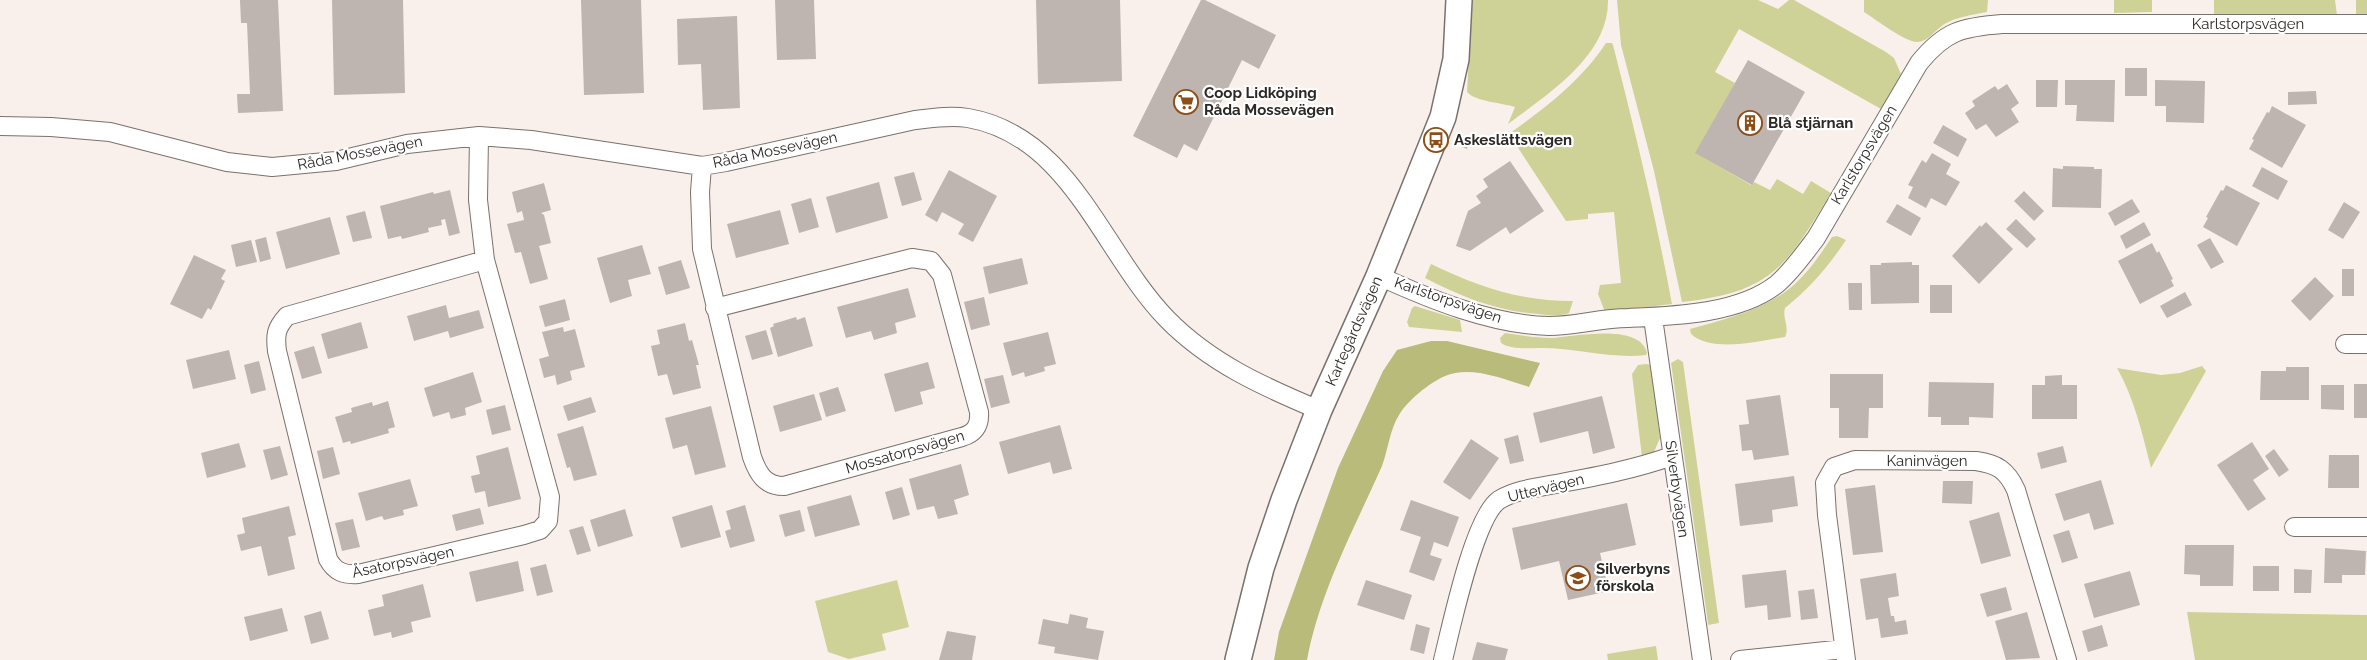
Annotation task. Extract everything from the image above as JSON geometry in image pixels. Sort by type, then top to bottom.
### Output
[{"type":"street","name":"Kartegårdsvägen","points":[[1238,660],[1261,568],[1319,410],[1379,276],[1444,117],[1456,59],[1459,0]]},
{"type":"street","name":"Karlstorpsvägen","points":[[1379,276],[1471,312],[1513,322],[1549,326],[1626,318],[1653,318],[1736,305],[1750,300],[1777,284],[1791,270],[1816,238],[1919,63],[1938,42],[1950,33],[1964,28],[2002,24],[2367,24]]},
{"type":"street","name":"Råda Mossevägen","points":[[0,126],[50,127],[110,132],[227,162],[272,168],[336,161],[407,144],[479,136],[531,140],[702,166],[915,120],[946,116],[967,118],[1004,129],[1020,137],[1051,162],[1150,300],[1168,320],[1208,354],[1235,372],[1319,410]]},
{"type":"street","name":"Åsatorpsvägen","points":[[479,136],[478,200],[485,260],[550,497],[548,521],[540,530],[524,535],[358,574],[339,572],[332,567],[328,559],[277,351],[275,334],[286,316],[485,260]]},
{"type":"street","name":"Mossatorpsvägen","points":[[702,166],[700,200],[702,250],[715,308],[752,457],[758,472],[764,480],[774,486],[784,486],[962,437],[971,434],[978,425],[979,412],[942,275],[930,261],[912,258],[715,308]]},
{"type":"street","name":"Silverbyvägen","points":[[1653,318],[1702,660]]},
{"type":"street","points":[[2345,344],[2367,344]]},
{"type":"street","name":"Uttervägen","points":[[1443,660],[1472,552],[1485,519],[1498,501],[1517,492],[1638,468],[1672,456]]},
{"type":"street","name":"Kaninvägen","points":[[1740,660],[1845,654],[1827,515],[1825,483],[1829,473],[1841,463],[1855,460],[1976,461],[1993,464],[2002,468],[2010,477],[2067,660]]},
{"type":"street","points":[[2294,527],[2367,527]]},
{"type":"green space","points":[[1472,0],[1608,0],[1606,20],[1598,39],[1587,56],[1573,72],[1541,100],[1508,124],[1515,107],[1482,100],[1467,92]]},
{"type":"green space","points":[[1617,0],[1758,0],[1778,9],[1789,0],[1794,0],[1894,58],[1901,74],[1881,109],[1739,29],[1715,72],[1735,83],[1696,153],[1751,185],[1754,182],[1770,190],[1777,179],[1803,194],[1811,181],[1831,193],[1802,239],[1788,257],[1774,271],[1757,282],[1737,291],[1682,302],[1654,171],[1621,45]]},
{"type":"green space","points":[[1864,0],[1988,0],[1987,12],[1953,20],[1943,25],[1928,38],[1917,42],[1905,38],[1864,12]]},
{"type":"green space","points":[[2114,0],[2152,0],[2152,12],[2114,13]]},
{"type":"green space","points":[[2214,0],[2335,0],[2337,15],[2214,15]]},
{"type":"green space","points":[[2356,0],[2367,0],[2367,16],[2356,16]]},
{"type":"green space","points":[[1606,43],[1612,43],[1613,45],[1652,206],[1672,304],[1605,312],[1598,294],[1600,285],[1621,283],[1614,212],[1588,214],[1588,219],[1566,221],[1509,134],[1549,104],[1574,82]]},
{"type":"green space","points":[[1837,236],[1846,240],[1811,285],[1785,308],[1784,315],[1787,330],[1785,337],[1750,343],[1723,344],[1700,340],[1691,334],[1690,329],[1748,311],[1788,290],[1813,265],[1832,237]]},
{"type":"green space","points":[[1431,264],[1483,286],[1500,291],[1535,298],[1573,301],[1569,313],[1565,314],[1550,315],[1508,310],[1466,297],[1425,278]]},
{"type":"green space","points":[[1415,306],[1460,320],[1462,332],[1409,327],[1407,322],[1412,308]]},
{"type":"green space","points":[[1505,333],[1551,338],[1589,334],[1619,334],[1632,337],[1642,343],[1647,353],[1646,355],[1620,356],[1555,348],[1515,348],[1501,343],[1500,338]]},
{"type":"green space","points":[[1431,341],[1447,341],[1540,363],[1529,387],[1487,374],[1455,373],[1432,383],[1403,409],[1391,433],[1382,466],[1329,585],[1320,609],[1307,660],[1274,660],[1279,632],[1338,468],[1383,371],[1397,350]]},
{"type":"green space","points":[[1678,359],[1683,362],[1719,623],[1708,625],[1671,363]]},
{"type":"green space","points":[[1638,365],[1651,365],[1660,438],[1654,452],[1642,457],[1632,374]]},
{"type":"green space","points":[[2202,366],[2206,371],[2151,468],[2133,404],[2117,368],[2161,375],[2180,373]]},
{"type":"green space","points":[[897,580],[909,627],[882,634],[886,650],[849,659],[828,652],[815,601]]},
{"type":"green space","points":[[2187,612],[2367,615],[2367,660],[2195,660]]},
{"type":"green space","points":[[1656,646],[1658,660],[1608,660],[1607,654]]},
{"type":"building","points":[[240,0],[278,0],[283,111],[238,113],[237,94],[250,94],[247,23],[241,23]]},
{"type":"building","points":[[332,0],[403,0],[405,93],[334,95]]},
{"type":"building","points":[[581,0],[641,0],[644,93],[584,95]]},
{"type":"building","points":[[775,0],[814,0],[816,59],[777,60]]},
{"type":"building","points":[[1036,0],[1120,0],[1122,81],[1038,84]]},
{"type":"building","name":"Coop Lidköping Råda Mossevägen","points":[[1201,0],[1205,0],[1276,35],[1259,69],[1242,60],[1197,151],[1184,144],[1177,158],[1133,136]]},
{"type":"building","points":[[737,16],[740,108],[703,110],[701,64],[678,65],[677,19]]},
{"type":"building","name":"Blå stjärnan","points":[[1748,60],[1805,92],[1752,185],[1695,153]]},
{"type":"building","points":[[2125,68],[2147,68],[2147,96],[2125,96]]},
{"type":"building","points":[[2036,80],[2058,80],[2057,107],[2036,107]]},
{"type":"building","points":[[2065,80],[2115,80],[2114,122],[2076,121],[2077,105],[2065,105]]},
{"type":"building","points":[[2155,80],[2205,81],[2204,123],[2166,122],[2166,106],[2155,106]]},
{"type":"building","points":[[2007,84],[2019,103],[2011,109],[2019,122],[1996,137],[1986,124],[1976,130],[1965,113],[1975,106],[1972,101],[1995,86],[1998,90]]},
{"type":"building","points":[[2316,91],[2317,104],[2288,105],[2288,92]]},
{"type":"building","points":[[2272,106],[2306,125],[2282,168],[2249,149],[2254,140],[2252,139]]},
{"type":"building","points":[[1943,125],[1967,139],[1958,157],[1933,143]]},
{"type":"building","points":[[1465,137],[1470,139],[1467,149],[1462,147]]},
{"type":"building","points":[[1932,153],[1951,164],[1946,174],[1960,182],[1946,206],[1931,198],[1926,208],[1908,198],[1913,187],[1908,185],[1922,160],[1926,163]]},
{"type":"building","points":[[1510,161],[1544,211],[1510,234],[1506,227],[1470,251],[1456,246],[1468,211],[1481,203],[1476,196],[1488,187],[1483,179]]},
{"type":"building","points":[[2063,166],[2102,169],[2101,208],[2052,207],[2053,168],[2063,169]]},
{"type":"building","points":[[2262,167],[2288,181],[2278,200],[2252,186]]},
{"type":"building","points":[[949,170],[997,196],[973,242],[958,234],[964,224],[942,212],[937,222],[925,215]]},
{"type":"building","points":[[914,172],[922,200],[902,206],[894,177]]},
{"type":"building","points":[[879,182],[888,218],[836,233],[826,197]]},
{"type":"building","points":[[544,183],[551,210],[541,213],[544,215],[551,243],[539,246],[548,279],[530,284],[521,252],[515,253],[507,224],[524,220],[522,211],[517,213],[512,192]]},
{"type":"building","points":[[2226,185],[2260,203],[2237,246],[2203,227],[2208,218],[2206,217],[2221,190],[2223,191]]},
{"type":"building","points":[[450,190],[460,233],[449,236],[445,219],[441,220],[442,225],[428,228],[429,232],[402,239],[401,236],[388,239],[380,206],[433,192],[434,194]]},
{"type":"building","points":[[2024,191],[2044,211],[2034,221],[2014,201]]},
{"type":"building","points":[[811,198],[819,227],[799,233],[791,204]]},
{"type":"building","points":[[2132,199],[2140,212],[2115,226],[2108,213]]},
{"type":"building","points":[[2344,202],[2360,212],[2343,239],[2328,230]]},
{"type":"building","points":[[1897,204],[1921,218],[1911,236],[1886,222]]},
{"type":"building","points":[[780,210],[789,244],[736,258],[727,224]]},
{"type":"building","points":[[365,211],[372,238],[353,242],[346,216]]},
{"type":"building","points":[[330,217],[340,254],[286,269],[276,232]]},
{"type":"building","points":[[2016,219],[2036,239],[2027,248],[2006,229]]},
{"type":"building","points":[[1986,222],[2013,249],[1979,284],[1952,256],[1980,225],[1981,227]]},
{"type":"building","points":[[2144,222],[2151,235],[2126,249],[2120,236]]},
{"type":"building","points":[[266,237],[271,259],[260,262],[255,240]]},
{"type":"building","points":[[2210,238],[2224,262],[2211,269],[2197,245]]},
{"type":"building","points":[[251,240],[257,262],[236,267],[231,245]]},
{"type":"building","points":[[2152,243],[2157,253],[2159,251],[2173,279],[2171,280],[2174,286],[2140,304],[2118,261]]},
{"type":"building","points":[[642,245],[651,274],[628,280],[632,296],[610,303],[597,258]]},
{"type":"building","points":[[194,255],[226,270],[221,279],[225,281],[211,310],[208,308],[202,319],[170,304]]},
{"type":"building","points":[[1022,258],[1028,284],[989,294],[983,267]]},
{"type":"building","points":[[681,260],[690,288],[666,295],[658,267]]},
{"type":"building","points":[[1912,262],[1912,265],[1919,265],[1919,303],[1871,304],[1870,265]]},
{"type":"building","points":[[2342,269],[2354,269],[2354,296],[2342,296]]},
{"type":"building","points":[[2315,277],[2334,296],[2310,321],[2291,301]]},
{"type":"building","points":[[1848,283],[1862,283],[1862,310],[1849,310]]},
{"type":"building","points":[[1930,285],[1952,285],[1952,313],[1930,313]]},
{"type":"building","points":[[908,288],[916,317],[895,323],[897,333],[874,340],[871,331],[846,338],[837,307]]},
{"type":"building","points":[[2185,292],[2192,305],[2167,318],[2160,306]]},
{"type":"building","points":[[984,297],[990,325],[971,330],[964,302]]},
{"type":"building","points":[[565,299],[570,320],[545,327],[539,306]]},
{"type":"building","points":[[446,305],[449,318],[479,310],[484,328],[450,338],[448,331],[414,341],[407,316]]},
{"type":"building","points":[[796,317],[797,320],[805,317],[813,346],[778,357],[770,328],[774,326],[773,324]]},
{"type":"building","points":[[361,322],[368,348],[328,359],[321,334]]},
{"type":"building","points":[[685,323],[689,341],[692,340],[699,365],[696,365],[701,388],[673,395],[667,374],[658,376],[651,346],[660,344],[657,330]]},
{"type":"building","points":[[563,327],[564,332],[575,329],[585,367],[570,371],[572,380],[557,385],[555,375],[544,378],[539,359],[549,356],[542,332]]},
{"type":"building","points":[[766,330],[773,354],[752,360],[745,336]]},
{"type":"building","points":[[1048,332],[1056,364],[1044,367],[1045,371],[1025,377],[1024,372],[1012,376],[1003,343]]},
{"type":"building","points":[[314,346],[322,373],[302,379],[294,352]]},
{"type":"building","points":[[229,350],[236,379],[193,389],[186,360]]},
{"type":"building","points":[[259,361],[266,390],[251,394],[244,365]]},
{"type":"building","points":[[928,362],[935,388],[920,392],[923,404],[895,412],[884,374]]},
{"type":"building","points":[[2286,367],[2309,367],[2309,400],[2260,400],[2261,371],[2286,371]]},
{"type":"building","points":[[473,372],[482,402],[465,408],[466,415],[451,419],[449,412],[433,417],[424,388]]},
{"type":"building","points":[[1830,374],[1883,374],[1883,408],[1869,408],[1868,438],[1839,438],[1839,408],[1830,408]]},
{"type":"building","points":[[1003,375],[1010,403],[991,408],[984,379]]},
{"type":"building","points":[[2062,375],[2062,385],[2077,385],[2077,419],[2032,419],[2032,385],[2045,385],[2045,376]]},
{"type":"building","points":[[1929,382],[1994,383],[1993,418],[1969,417],[1969,425],[1941,425],[1941,417],[1928,417]]},
{"type":"building","points":[[2354,384],[2367,384],[2367,418],[2354,418]]},
{"type":"building","points":[[2321,385],[2344,385],[2344,410],[2321,409]]},
{"type":"building","points":[[838,387],[846,411],[826,417],[819,393]]},
{"type":"building","points":[[814,394],[822,420],[780,432],[773,406]]},
{"type":"building","points":[[1780,395],[1789,455],[1754,460],[1752,450],[1742,451],[1739,425],[1749,424],[1746,400]]},
{"type":"building","points":[[1602,396],[1615,448],[1593,454],[1588,431],[1540,443],[1533,413]]},
{"type":"building","points":[[591,397],[596,412],[568,421],[563,406]]},
{"type":"building","points":[[388,401],[395,427],[388,429],[389,433],[351,444],[350,441],[343,443],[335,417],[352,412],[351,408],[372,402],[373,406]]},
{"type":"building","points":[[505,405],[511,430],[492,435],[486,410]]},
{"type":"building","points":[[711,406],[726,467],[695,475],[687,445],[673,449],[665,418]]},
{"type":"building","points":[[1060,425],[1072,469],[1053,474],[1050,462],[1008,474],[999,442]]},
{"type":"building","points":[[583,426],[597,475],[574,481],[570,467],[567,468],[557,434]]},
{"type":"building","points":[[1518,435],[1524,461],[1510,464],[1504,439]]},
{"type":"building","points":[[1471,439],[1499,458],[1470,500],[1443,482]]},
{"type":"building","points":[[2252,442],[2269,469],[2253,480],[2266,499],[2248,511],[2217,465]]},
{"type":"building","points":[[239,443],[246,467],[207,478],[201,453]]},
{"type":"building","points":[[280,446],[288,475],[271,480],[263,450]]},
{"type":"building","points":[[2063,446],[2067,462],[2041,469],[2037,453]]},
{"type":"building","points":[[333,447],[340,474],[323,479],[317,451]]},
{"type":"building","points":[[508,447],[521,499],[488,507],[485,491],[475,493],[471,476],[480,474],[476,456]]},
{"type":"building","points":[[2274,449],[2289,470],[2279,477],[2265,456]]},
{"type":"building","points":[[2329,455],[2359,455],[2359,488],[2328,488]]},
{"type":"building","points":[[961,464],[969,495],[954,500],[958,514],[938,519],[934,506],[917,510],[909,479]]},
{"type":"building","points":[[1794,476],[1798,506],[1772,510],[1773,522],[1740,526],[1735,484]]},
{"type":"building","points":[[410,479],[418,506],[403,510],[404,515],[384,520],[382,516],[366,521],[358,493]]},
{"type":"building","points":[[2101,480],[2114,524],[2094,530],[2089,513],[2064,521],[2055,494]]},
{"type":"building","points":[[1943,481],[1973,481],[1972,504],[1942,503]]},
{"type":"building","points":[[1875,485],[1883,552],[1853,555],[1845,489]]},
{"type":"building","points":[[902,487],[910,515],[893,520],[885,492]]},
{"type":"building","points":[[851,495],[860,525],[815,537],[807,507]]},
{"type":"building","points":[[1411,500],[1459,517],[1448,547],[1434,542],[1430,555],[1442,559],[1434,581],[1409,572],[1421,537],[1400,530]]},
{"type":"building","points":[[1627,503],[1636,545],[1600,553],[1609,591],[1568,600],[1559,561],[1521,570],[1512,528]]},
{"type":"building","points":[[712,505],[721,537],[681,548],[672,517]]},
{"type":"building","points":[[745,505],[755,541],[730,548],[725,531],[731,529],[726,511]]},
{"type":"building","points":[[289,506],[296,535],[288,537],[295,569],[268,576],[261,546],[241,551],[237,535],[245,533],[242,518]]},
{"type":"building","points":[[480,508],[484,524],[456,531],[452,515]]},
{"type":"building","points":[[625,509],[633,536],[598,547],[590,520]]},
{"type":"building","points":[[800,510],[805,531],[785,537],[779,515]]},
{"type":"building","points":[[1999,512],[2011,556],[1981,564],[1969,521]]},
{"type":"building","points":[[353,519],[360,547],[342,551],[335,523]]},
{"type":"building","points":[[583,526],[591,551],[577,555],[569,530]]},
{"type":"building","points":[[2069,530],[2078,558],[2062,563],[2053,535]]},
{"type":"building","points":[[2185,545],[2234,545],[2233,586],[2200,586],[2200,575],[2184,574]]},
{"type":"building","points":[[2325,548],[2366,551],[2365,575],[2342,575],[2342,583],[2324,583]]},
{"type":"building","points":[[518,561],[524,591],[476,602],[469,572]]},
{"type":"building","points":[[546,564],[553,592],[537,596],[530,568]]},
{"type":"building","points":[[2253,566],[2279,566],[2279,591],[2253,591]]},
{"type":"building","points":[[2294,569],[2312,570],[2311,593],[2294,593]]},
{"type":"building","points":[[1786,570],[1791,617],[1768,620],[1767,605],[1745,608],[1742,575]]},
{"type":"building","points":[[2130,571],[2140,605],[2094,618],[2084,584]]},
{"type":"building","points":[[1896,573],[1899,596],[1888,598],[1891,616],[1894,616],[1895,622],[1906,620],[1908,634],[1881,638],[1878,618],[1866,620],[1860,579]]},
{"type":"building","points":[[1366,580],[1412,595],[1404,620],[1357,605]]},
{"type":"building","points":[[423,584],[431,617],[411,622],[413,632],[392,638],[391,632],[374,636],[368,610],[384,606],[382,595]]},
{"type":"building","points":[[2006,587],[2012,610],[1987,617],[1980,594]]},
{"type":"building","points":[[1814,589],[1818,618],[1801,620],[1798,591]]},
{"type":"building","points":[[282,608],[288,631],[250,641],[244,617]]},
{"type":"building","points":[[321,611],[329,639],[311,644],[304,616]]},
{"type":"building","points":[[2027,612],[2040,658],[2006,660],[1995,621]]},
{"type":"building","points":[[1070,614],[1088,618],[1086,628],[1104,631],[1098,660],[1054,653],[1055,647],[1038,644],[1043,619],[1068,624]]},
{"type":"building","points":[[1416,624],[1430,628],[1424,654],[1410,650]]},
{"type":"building","points":[[2102,625],[2108,646],[2088,652],[2082,631]]},
{"type":"building","points":[[947,631],[976,636],[972,660],[939,660]]},
{"type":"building","points":[[1477,642],[1508,649],[1505,660],[1472,660]]},
{"type":"place","name":"Coop Lidköping Råda Mossevägen","points":[[1186,102]]},
{"type":"place","name":"Blå stjärnan","points":[[1750,123]]},
{"type":"place","name":"Askeslättsvägen","points":[[1436,140]]},
{"type":"place","name":"Silverbyns förskola","points":[[1578,578]]}]
